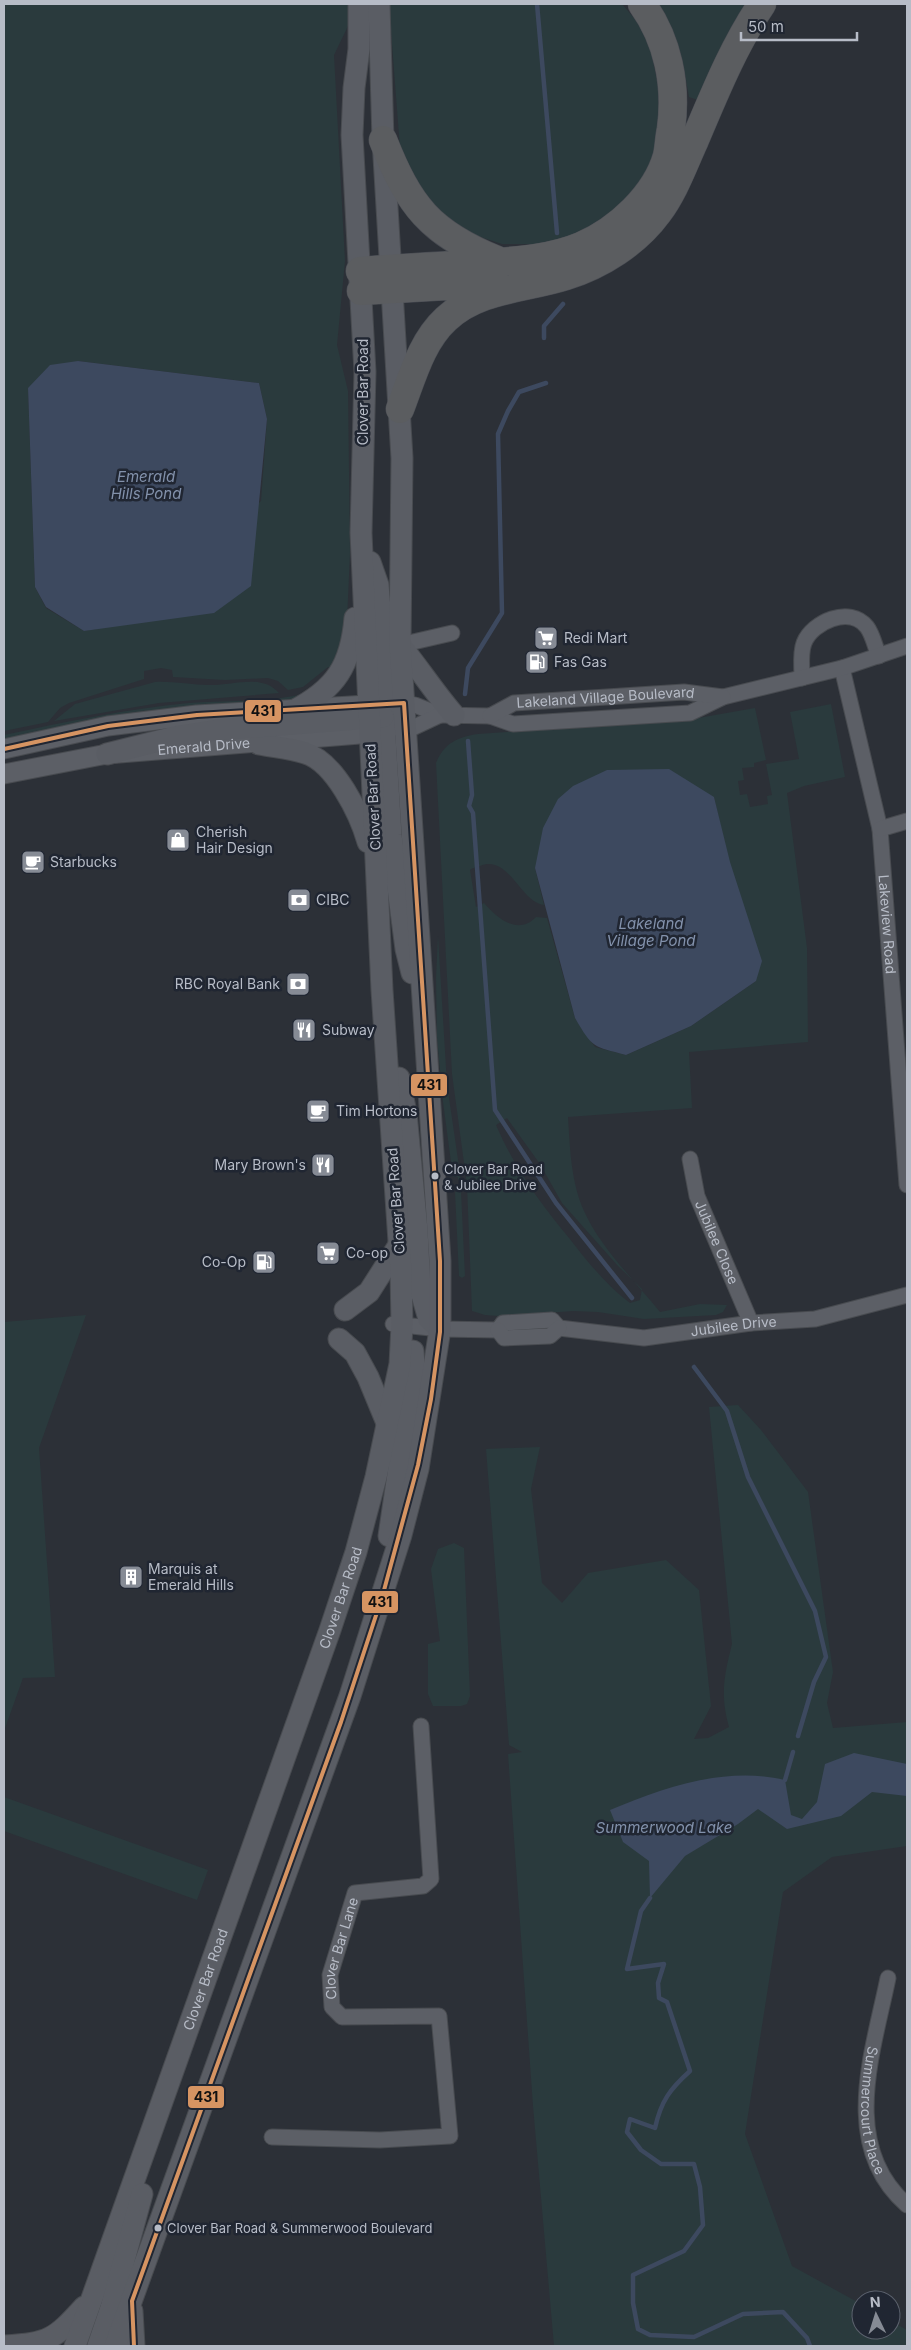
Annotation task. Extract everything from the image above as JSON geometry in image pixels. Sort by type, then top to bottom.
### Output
[{"type":"highway","points":[[391,279],[531,258],[580,246],[613,227],[637,206],[653,187],[667,156],[673,91],[670,65],[660,34],[642,4]]},
{"type":"highway","points":[[400,409],[425,346],[446,318],[474,300],[565,276],[606,259],[635,238],[658,213],[678,178],[730,57],[762,4]]},
{"type":"highway","points":[[382,140],[404,187],[423,215],[451,237],[474,251],[500,262]]},
{"type":"highway","points":[[360,281],[391,279],[545,280]]},
{"type":"main road","name":"Clover Bar Road","points":[[115,2346],[350,1696],[401,1535],[418,1469],[440,1329],[440,1261],[426,1029],[361,533],[365,372],[352,135],[354,88],[359,49],[359,4]]},
{"type":"main road","name":"Clover Bar Road","points":[[75,2346],[324,1647],[356,1552],[376,1477],[400,1364],[397,1325],[399,1244],[376,874],[385,718],[400,645],[402,488],[400,409],[382,140],[379,4]]},
{"type":"main road","points":[[293,711],[317,698],[338,678],[348,656],[354,632],[361,533]]},
{"type":"main road","points":[[400,645],[418,666],[447,715]]},
{"type":"main road","points":[[107,754],[179,736],[217,730],[385,718]]},
{"type":"main road","points":[[259,744],[307,753],[338,779],[363,823],[376,874]]},
{"type":"main road","points":[[382,990],[406,1113],[422,1298],[429,1319],[440,1329]]},
{"type":"main road","points":[[344,1310],[369,1292],[399,1244]]},
{"type":"main road","points":[[382,1595],[414,1364],[412,1344],[397,1325]]},
{"type":"main road","points":[[339,1339],[355,1353],[368,1377],[387,1422]]},
{"type":"main road","points":[[98,2346],[111,2308],[141,2202],[147,2147]]},
{"type":"main road","points":[[4,2346],[38,2344],[45,2341],[64,2329],[91,2300]]},
{"type":"main road","points":[[132,2301],[134,2346]]},
{"type":"street","points":[[802,678],[803,646],[808,635],[817,625],[836,618],[852,618],[867,627],[879,656]]},
{"type":"street","points":[[400,645],[452,633]]},
{"type":"street","name":"Lakeland Village Boulevard","points":[[385,718],[447,715],[490,716],[513,724],[690,713],[722,697],[842,668],[907,646]]},
{"type":"street","name":"Lakeview Road","points":[[842,668],[880,829],[905,1118],[907,1185]]},
{"type":"street","name":"Lakeland Village Boulevard","points":[[490,716],[514,703],[684,692],[722,697]]},
{"type":"street","points":[[596,698],[600,719]]},
{"type":"street","name":"Lakeland Village Boulevard","points":[[385,718],[415,705],[447,715]]},
{"type":"street","points":[[4,749],[108,726],[197,715],[293,711],[385,718]]},
{"type":"street","name":"Emerald Drive","points":[[4,774],[107,754],[259,744],[385,718]]},
{"type":"street","points":[[880,829],[907,821]]},
{"type":"street","name":"Jubilee Close","points":[[690,1159],[697,1196],[751,1323]]},
{"type":"street","name":"Jubilee Drive","points":[[440,1329],[498,1330],[503,1323],[552,1320],[559,1328],[644,1338],[751,1323],[815,1319],[907,1295]]},
{"type":"street","points":[[397,1325],[440,1329]]},
{"type":"street","name":"Clover Bar Lane","points":[[272,2137],[380,2140],[450,2136],[439,2016],[342,2017],[332,2007],[330,1975],[355,1893],[423,1886],[431,1879],[421,1726]]},
{"type":"street","name":"Summercourt Place","points":[[888,1978],[868,2078],[865,2123],[871,2148],[881,2171],[892,2190],[907,2205]]},
{"type":"shaded area","points":[[4,4],[354,4],[355,20],[348,26],[334,55],[345,261],[337,345],[348,391],[350,553],[346,643],[332,670],[328,667],[303,687],[288,690],[278,681],[268,678],[225,680],[173,677],[172,670],[161,668],[144,671],[144,679],[69,703],[60,708],[48,722],[4,731]],"holes":[[[78,361],[259,383],[267,419],[261,501],[107,627],[84,631],[46,608],[35,587],[28,388]]]},
{"type":"shaded area","points":[[622,4],[640,25],[651,51],[659,90],[661,114],[656,150],[634,199],[591,232],[539,244],[502,244],[459,230],[434,212],[401,161],[389,5]]},
{"type":"shaded area","points":[[656,4],[749,4],[701,101],[689,97],[683,63],[676,41]]},
{"type":"shaded area","points":[[155,682],[218,685],[255,682],[264,683],[279,693],[159,703],[54,721],[75,704]]},
{"type":"shaded area","points":[[307,693],[298,699],[4,739],[4,735],[119,712],[189,703],[263,700]]},
{"type":"shaded area","points":[[831,704],[845,777],[804,786],[787,793],[807,948],[808,1042],[689,1052],[692,1108],[568,1117],[576,1189],[584,1211],[599,1238],[633,1281],[562,1203],[540,1164],[507,1118],[496,1125],[519,1170],[548,1211],[597,1272],[630,1303],[640,1300],[642,1290],[660,1312],[700,1304],[727,1305],[723,1312],[716,1315],[644,1319],[598,1312],[574,1311],[499,1316],[485,1315],[472,1311],[467,1185],[452,1074],[436,763],[439,756],[452,742],[478,734],[687,720],[755,708],[766,760],[754,763],[754,767],[742,768],[744,780],[738,781],[740,795],[747,794],[750,807],[768,804],[767,796],[772,795],[766,764],[799,759],[790,712]],"holes":[[[714,797],[756,981],[691,1026],[626,1055],[595,1047],[575,1018],[547,918],[536,917],[522,925],[515,925],[501,919],[484,903],[476,907],[470,870],[490,864],[499,867],[507,872],[528,896],[544,905],[535,868]]]},
{"type":"shaded area","points":[[438,936],[447,1084],[461,1180],[458,1180],[458,1177],[453,1177],[443,1102],[437,1038],[436,978]]},
{"type":"shaded area","points":[[461,1191],[465,1276],[462,1278],[459,1276],[455,1192]]},
{"type":"shaded area","points":[[86,1315],[39,1448],[55,1677],[23,1678],[4,1731],[4,1322]]},
{"type":"shaded area","points":[[738,1405],[761,1430],[808,1492],[833,1672],[827,1703],[833,1728],[907,1722],[907,1846],[832,1857],[783,1892],[745,2134],[792,2266],[851,2298],[851,2340],[901,2340],[901,2327],[907,2330],[907,2346],[554,2346],[533,2106],[508,1754],[522,1752],[509,1745],[486,1449],[540,1447],[531,1489],[542,1583],[562,1603],[588,1573],[666,1560],[699,1590],[711,1706],[694,1739],[708,1738],[729,1727],[726,1716],[724,1686],[732,1644],[709,1407]]},
{"type":"shaded area","points":[[454,1543],[464,1548],[470,1696],[467,1704],[461,1706],[433,1706],[428,1694],[428,1644],[440,1641],[431,1569],[438,1549]]},
{"type":"shaded area","points":[[4,1797],[208,1870],[197,1900],[4,1831]]},
{"type":"water","name":"Emerald Hills Pond","points":[[78,361],[259,383],[267,419],[251,586],[214,613],[84,631],[46,607],[35,587],[28,388],[50,365]]},
{"type":"water","name":"Lakeland Village Pond","points":[[669,769],[714,797],[730,862],[762,961],[756,981],[691,1026],[626,1055],[595,1045],[586,1036],[575,1018],[535,868],[543,828],[558,799],[573,786],[607,770]]},
{"type":"water","name":"Summerwood Lake","points":[[854,1753],[907,1764],[907,1796],[872,1792],[841,1816],[787,1829],[758,1809],[738,1824],[685,1856],[650,1898],[649,1861],[623,1842],[610,1810],[652,1794],[696,1781],[718,1777],[763,1776],[785,1780],[791,1815],[802,1819],[817,1802],[825,1764]]},
{"type":"waterway","points":[[537,4],[557,233]]},
{"type":"waterway","points":[[544,338],[544,326],[563,304]]},
{"type":"waterway","points":[[465,694],[468,668],[502,613],[498,434],[519,392],[546,383]]},
{"type":"waterway","points":[[468,741],[472,795],[469,806],[473,813],[495,1110],[556,1203],[632,1298]]},
{"type":"waterway","points":[[694,1367],[727,1411],[748,1477],[815,1611],[826,1657],[814,1682],[798,1736]]},
{"type":"waterway","points":[[785,1780],[793,1752]]},
{"type":"waterway","points":[[650,1898],[641,1911],[627,1969],[664,1964],[658,1983],[659,1998],[667,2002],[690,2071],[667,2096],[660,2110],[655,2128],[630,2119],[627,2132],[641,2150],[661,2164],[694,2164],[700,2187],[703,2225],[684,2251],[633,2275],[633,2303],[638,2329],[650,2335],[694,2337],[743,2314],[783,2312],[807,2338],[810,2346]]},
{"type":"transit line","name":"431","points":[[4,749],[108,726],[197,715],[404,703],[440,1261],[440,1332],[431,1399],[418,1465],[383,1594],[341,1722],[132,2301],[134,2346]]},
{"type":"place","name":"Redi Mart","points":[[546,638]]},
{"type":"place","name":"Fas Gas","points":[[537,662]]},
{"type":"place","name":"Cherish Hair Design","points":[[178,840]]},
{"type":"place","name":"Starbucks","points":[[33,862]]},
{"type":"place","name":"CIBC","points":[[299,900]]},
{"type":"place","name":"RBC Royal Bank","points":[[298,984]]},
{"type":"place","name":"Subway","points":[[304,1030]]},
{"type":"place","name":"Tim Hortons","points":[[318,1111]]},
{"type":"place","name":"Mary Brown's","points":[[323,1165]]},
{"type":"place","name":"Clover Bar Road & Jubilee Drive","points":[[435,1176]]},
{"type":"place","name":"Co-op","points":[[328,1253]]},
{"type":"place","name":"Co-Op","points":[[264,1262]]},
{"type":"place","name":"Marquis at Emerald Hills","points":[[131,1577]]},
{"type":"place","name":"Clover Bar Road & Summerwood Boulevard","points":[[158,2228]]}]
